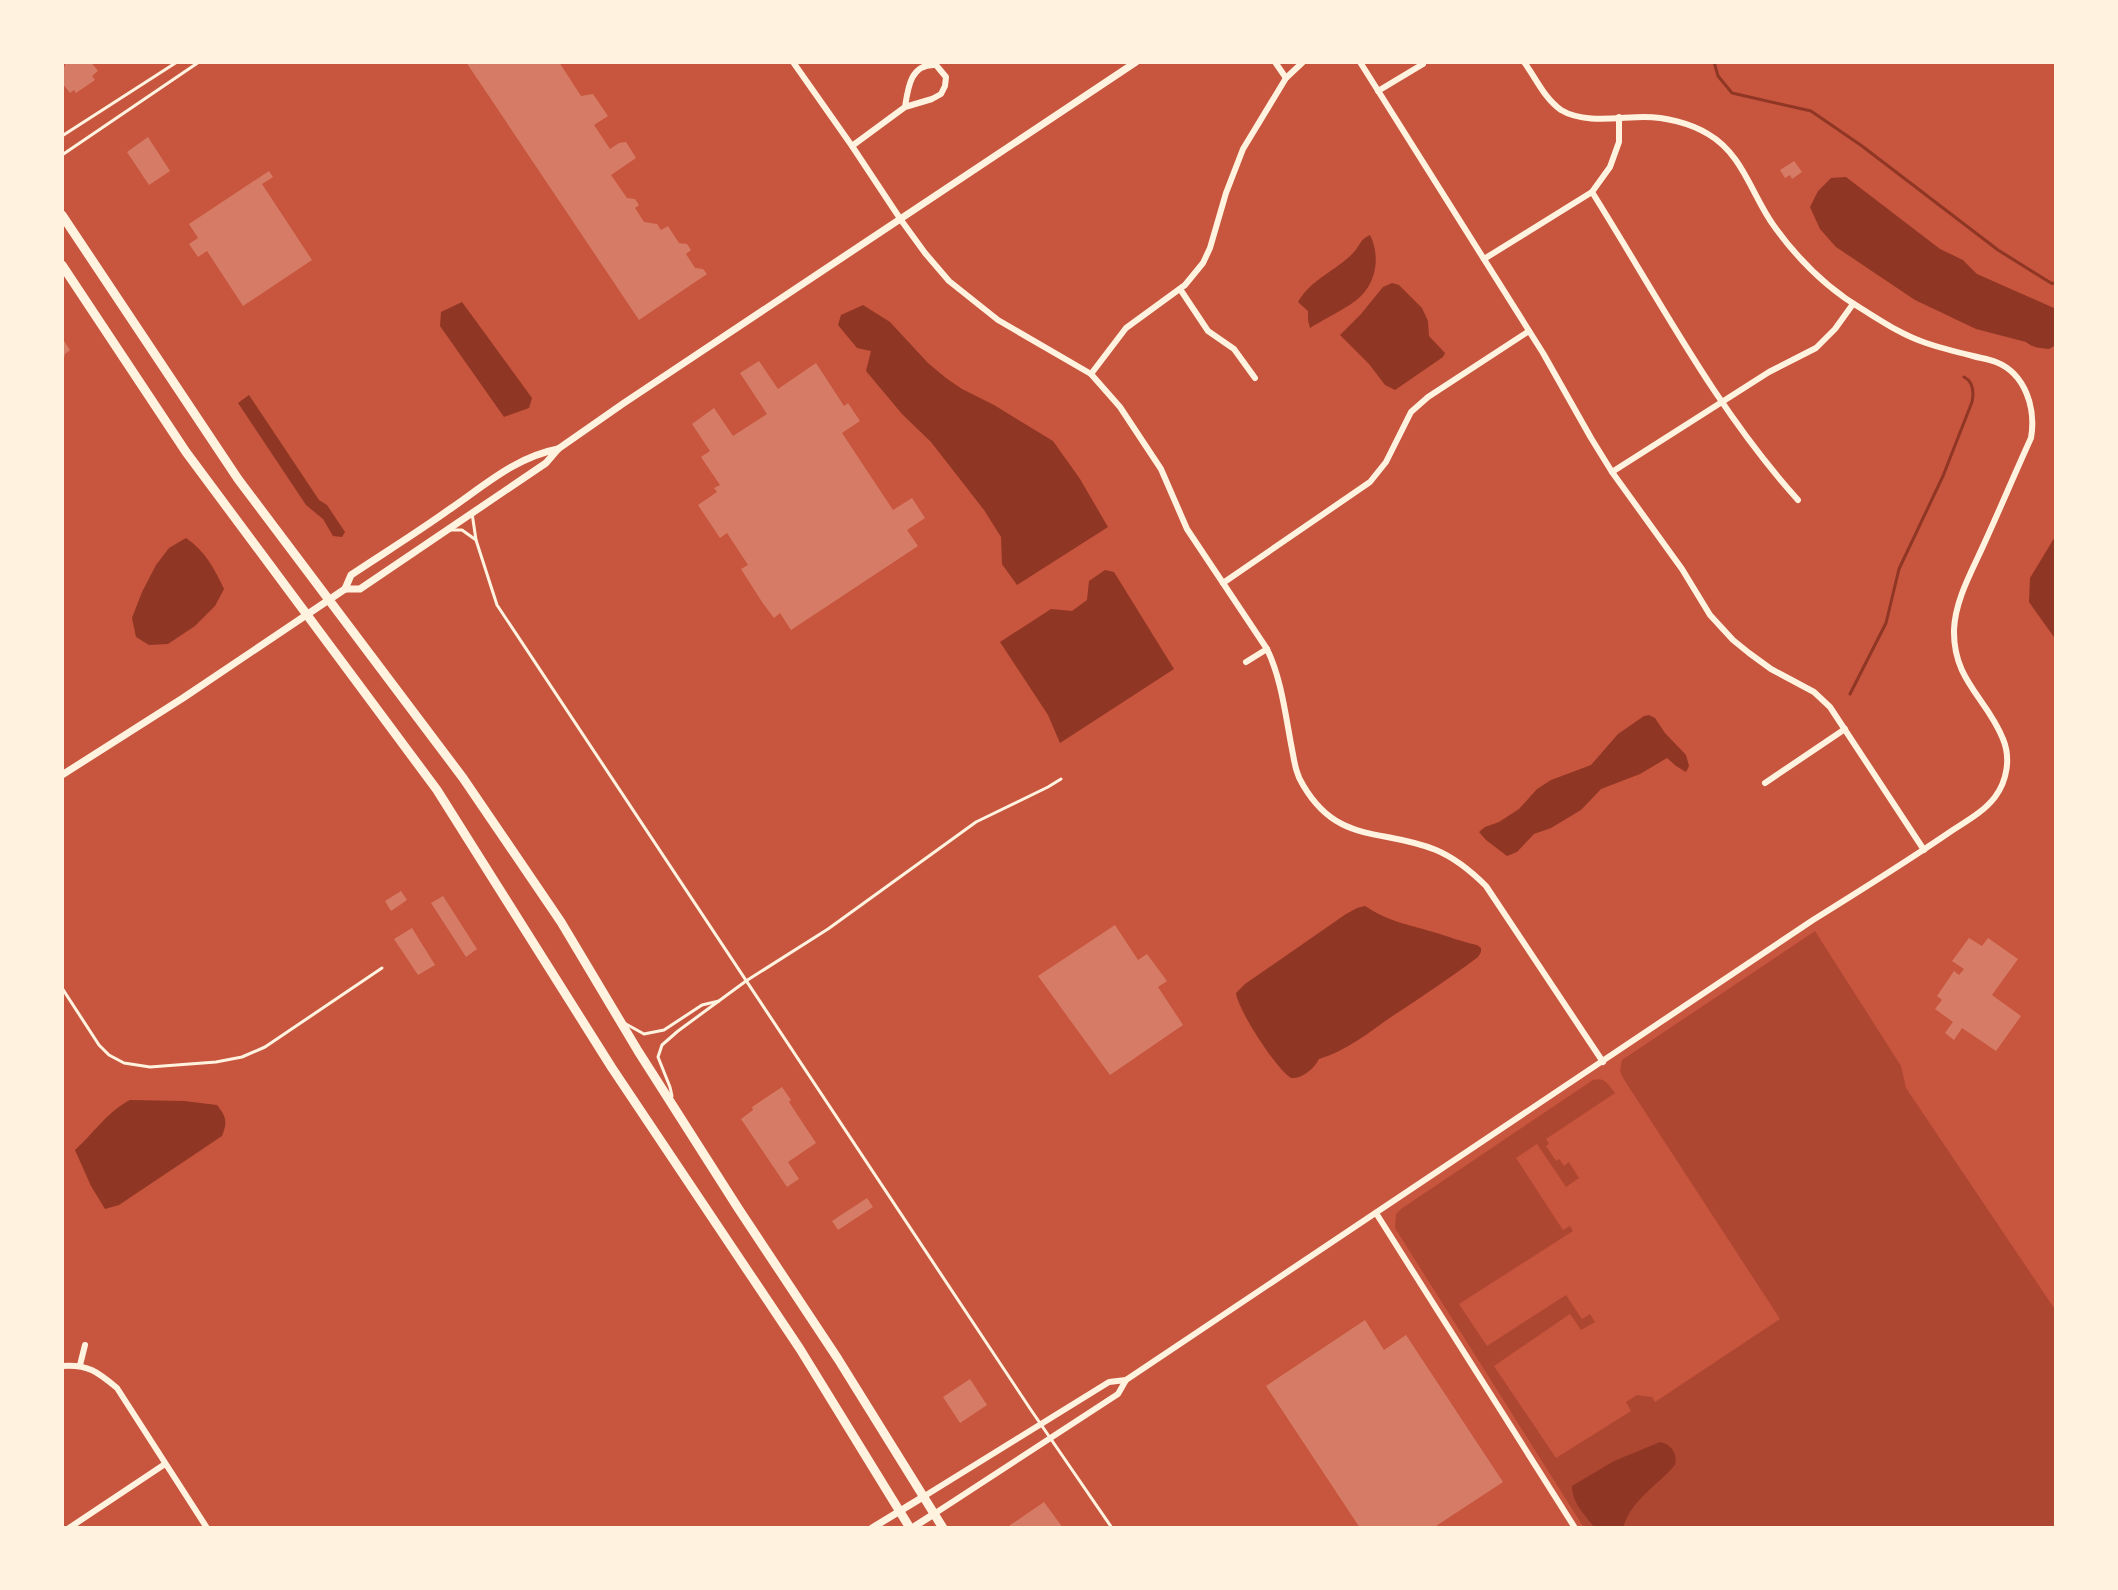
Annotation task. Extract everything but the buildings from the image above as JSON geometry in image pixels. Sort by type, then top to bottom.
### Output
[{"type":"main road","points":[[62,215],[238,479],[472,791],[561,922],[674,1108],[838,1359],[943,1528]]},
{"type":"main road","points":[[62,265],[186,452],[437,790],[612,1068],[800,1349],[911,1528]]},
{"type":"street","points":[[793,62],[901,220],[946,278],[998,320],[1091,374],[1120,407],[1152,454],[1187,529],[1267,649],[1276,671],[1298,775],[1319,809],[1337,823],[1437,851],[1474,874],[1603,1062]]},
{"type":"street","points":[[62,775],[345,589],[360,589],[546,463],[558,449],[1136,62]]},
{"type":"street","points":[[1275,62],[1286,78]]},
{"type":"street","points":[[1091,374],[1126,328],[1180,289],[1207,255],[1235,166],[1286,78],[1303,62]]},
{"type":"street","points":[[1360,62],[1529,331],[1612,472],[1720,626],[1762,663],[1814,692],[1830,707],[1924,850]]},
{"type":"street","points":[[911,1528],[1118,1394],[1126,1380],[1813,920],[1924,850],[1987,805],[2001,787],[2007,756],[2005,742],[1961,670],[1954,628],[1961,596],[2031,438],[2033,416],[2026,390],[2011,371],[1996,361],[1899,333],[1853,304],[1814,271],[1775,227],[1738,162],[1718,141],[1700,130],[1672,120],[1585,117],[1563,111],[1543,92],[1524,62]]},
{"type":"street","points":[[1378,91],[1423,64]]},
{"type":"street","points":[[852,146],[905,107],[941,94],[946,77],[936,65],[920,67],[913,75],[905,107]]},
{"type":"street","points":[[1484,259],[1592,192],[1610,167],[1619,142],[1619,117]]},
{"type":"street","points":[[1592,192],[1721,402],[1798,500]]},
{"type":"street","points":[[1180,289],[1208,331],[1234,349],[1255,378]]},
{"type":"street","points":[[1612,472],[1769,372],[1816,348],[1853,304]]},
{"type":"street","points":[[1223,583],[1363,488],[1386,462],[1411,412],[1438,390],[1529,331]]},
{"type":"street","points":[[345,589],[351,575],[498,474],[537,453],[558,449]]},
{"type":"street","points":[[1246,662],[1267,649]]},
{"type":"street","points":[[1765,783],[1845,729]]},
{"type":"street","points":[[1376,1213],[1575,1528]]},
{"type":"street","points":[[80,1365],[85,1345]]},
{"type":"street","points":[[62,1366],[80,1365],[100,1373],[117,1388],[207,1528]]},
{"type":"street","points":[[872,1528],[1109,1382],[1126,1380]]},
{"type":"street","points":[[69,1528],[165,1464]]},
{"type":"lane","points":[[62,136],[177,62]]},
{"type":"lane","points":[[62,155],[199,62]]},
{"type":"lane","points":[[472,513],[476,540],[497,605],[1112,1528]]},
{"type":"lane","points":[[448,530],[462,530],[476,540]]},
{"type":"lane","points":[[674,1108],[670,1087],[658,1057],[662,1045],[746,981],[828,929],[976,822],[1061,779]]},
{"type":"lane","points":[[62,988],[99,1045],[109,1055],[124,1063],[150,1067],[242,1057],[265,1047],[382,968]]},
{"type":"lane","points":[[619,1019],[644,1034],[664,1030],[702,1005],[723,1000]]},
{"type":"shaded area","points":[[1846,177],[1940,249],[1963,260],[1977,274],[2056,309],[2056,345],[2049,349],[2037,347],[1976,329],[1915,300],[1836,247],[1820,229],[1810,207],[1818,191],[1831,178]]},
{"type":"shaded area","points":[[1370,235],[1376,259],[1371,283],[1361,296],[1310,328],[1308,311],[1298,302],[1303,294]]},
{"type":"shaded area","points":[[1392,283],[1399,285],[1422,308],[1428,321],[1429,336],[1445,353],[1395,390],[1385,385],[1340,335],[1383,287]]},
{"type":"shaded area","points":[[462,302],[532,398],[529,408],[504,417],[440,326],[441,312]]},
{"type":"shaded area","points":[[863,305],[890,322],[946,378],[1053,441],[1108,527],[1017,585],[1002,564],[1001,537],[984,510],[931,442],[902,414],[866,371],[871,351],[857,348],[838,325],[841,315]]},
{"type":"shaded area","points":[[249,395],[319,500],[327,505],[345,532],[342,537],[333,536],[323,519],[306,505],[238,403]]},
{"type":"shaded area","points":[[2056,535],[2056,640],[2029,602],[2030,578]]},
{"type":"shaded area","points":[[186,538],[208,560],[224,589],[215,606],[195,626],[168,644],[149,645],[136,637],[132,618],[156,565],[169,548]]},
{"type":"shaded area","points":[[1105,570],[1114,572],[1174,669],[1060,743],[1048,715],[1000,642],[1051,609],[1072,611],[1087,600],[1089,581]]},
{"type":"shaded area","points":[[1649,715],[1686,755],[1689,766],[1686,772],[1667,758],[1640,774],[1601,789],[1581,810],[1534,834],[1517,852],[1507,856],[1479,832],[1519,809],[1537,789],[1551,780],[1591,765],[1618,734]]},
{"type":"shaded area","points":[[1365,906],[1398,922],[1477,945],[1481,952],[1358,1040],[1319,1059],[1303,1075],[1291,1078],[1259,1038],[1243,1012],[1236,993],[1346,914]]},
{"type":"shaded area","points":[[1815,931],[1901,1066],[1906,1088],[2056,1311],[2056,1528],[1584,1528],[1395,1228],[1396,1214],[1401,1209],[1593,1080],[1601,1080],[1615,1093],[1546,1139],[1549,1144],[1546,1146],[1556,1161],[1559,1159],[1564,1166],[1569,1162],[1579,1178],[1566,1187],[1537,1144],[1516,1158],[1563,1230],[1570,1226],[1573,1231],[1459,1304],[1487,1346],[1566,1295],[1582,1319],[1590,1314],[1595,1322],[1581,1330],[1570,1314],[1494,1366],[1556,1458],[1631,1411],[1626,1402],[1637,1395],[1652,1397],[1655,1402],[1780,1319],[1620,1071],[1622,1060]]},
{"type":"shaded area","points":[[130,1100],[217,1105],[224,1116],[225,1127],[222,1136],[119,1205],[105,1209],[75,1150]]},
{"type":"shaded area","points":[[1660,1442],[1673,1450],[1675,1465],[1638,1501],[1623,1528],[1595,1528],[1577,1503],[1572,1486],[1614,1461]]},
{"type":"waterway","points":[[1714,62],[1718,76],[1732,93],[1811,111],[1998,250],[2056,284]]},
{"type":"waterway","points":[[1850,694],[1886,623],[1899,569],[1943,476],[1972,402],[1972,388],[1964,377]]}]
